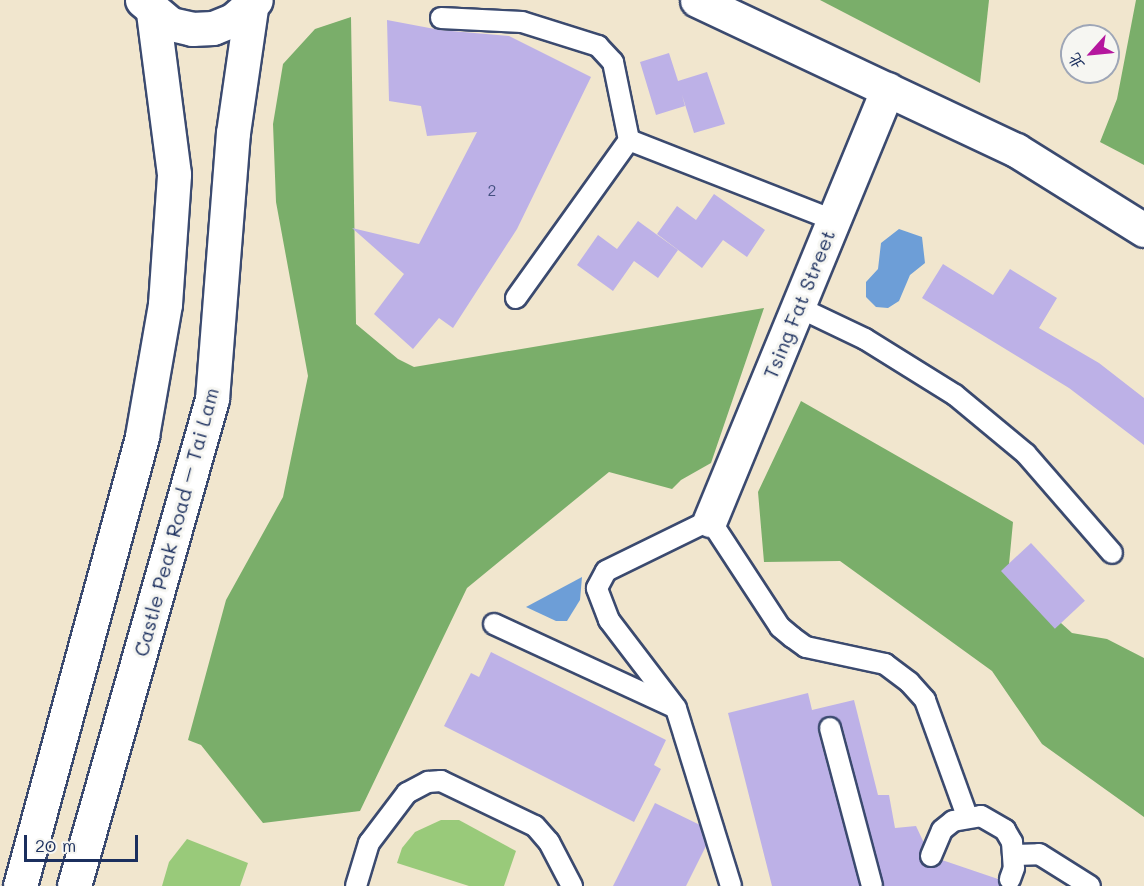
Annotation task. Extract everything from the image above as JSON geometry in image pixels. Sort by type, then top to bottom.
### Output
[{"type":"main road","points":[[697,0],[1016,150],[1144,230]]},
{"type":"main road","points":[[147,6],[171,24],[192,29],[213,28],[253,4]]},
{"type":"main road","name":"Castle Peak Road – Tai Lam","points":[[74,886],[212,399],[233,133],[253,4]]},
{"type":"main road","points":[[20,886],[142,436],[165,304],[174,174],[147,6]]},
{"type":"main road","name":"Tsing Fat Street","points":[[710,520],[888,88]]},
{"type":"lane","points":[[441,18],[522,22],[598,46],[613,62],[629,140],[516,298]]},
{"type":"lane","points":[[629,140],[833,220]]},
{"type":"lane","points":[[798,307],[866,339],[955,395],[1026,454],[1112,553]]},
{"type":"lane","points":[[731,886],[676,708],[609,620],[597,588],[606,572],[710,520],[780,627],[806,647],[885,664],[925,700],[967,816]]},
{"type":"lane","points":[[494,624],[676,708]]},
{"type":"lane","points":[[830,728],[872,886]]},
{"type":"lane","points":[[356,886],[369,843],[407,793],[428,782],[441,781],[535,826],[549,843],[572,886]]},
{"type":"lane","points":[[931,856],[942,830],[967,816],[981,816],[1005,830],[1015,855],[1010,879]]},
{"type":"lane","points":[[1015,855],[1039,854],[1090,886]]},
{"type":"green space","points":[[820,0],[989,0],[980,83]]},
{"type":"green space","points":[[1136,0],[1144,0],[1144,165],[1100,142],[1117,99]]},
{"type":"green space","points":[[351,17],[356,324],[398,359],[414,367],[764,308],[711,463],[681,480],[672,489],[609,472],[467,588],[360,811],[263,823],[201,745],[188,740],[226,600],[283,497],[308,376],[276,202],[273,124],[283,64],[315,29]]},
{"type":"green space","points":[[801,401],[1013,522],[1008,575],[1072,633],[1107,639],[1144,658],[1144,817],[1042,744],[992,671],[840,561],[764,562],[758,492]]},
{"type":"green space","points":[[441,820],[459,820],[516,851],[504,886],[469,886],[397,863],[402,848],[415,832]]},
{"type":"green space","points":[[187,839],[248,863],[240,886],[162,886],[169,862]]},
{"type":"water","points":[[899,229],[922,237],[925,263],[910,275],[899,301],[888,308],[876,307],[866,297],[866,282],[878,269],[881,243]]},
{"type":"water","points":[[582,577],[580,600],[567,621],[556,621],[526,607]]},
{"type":"building","points":[[387,20],[440,30],[509,36],[591,77],[517,229],[453,328],[439,318],[413,349],[374,314],[404,274],[352,228],[419,244],[477,132],[427,136],[421,106],[389,101]]},
{"type":"building","points":[[669,53],[678,81],[707,72],[725,124],[694,133],[682,95],[685,106],[656,115],[640,62]]},
{"type":"building","points":[[714,194],[765,230],[747,257],[723,240],[702,268],[657,234],[677,206],[696,220]]},
{"type":"building","points":[[638,221],[678,250],[658,278],[634,261],[613,291],[577,265],[598,235],[617,249]]},
{"type":"building","points":[[943,264],[993,295],[1010,269],[1057,298],[1039,328],[1099,363],[1144,398],[1144,445],[1069,388],[922,298]]},
{"type":"building","points":[[1031,543],[1085,601],[1055,629],[1001,571]]},
{"type":"building","points":[[491,652],[666,740],[654,765],[661,769],[634,822],[444,726],[471,673],[479,677]]},
{"type":"building","points":[[808,693],[812,710],[854,700],[878,795],[889,795],[895,828],[916,826],[924,843],[919,857],[922,864],[933,868],[942,860],[998,879],[1000,886],[884,886],[842,725],[838,719],[828,716],[821,720],[818,731],[860,886],[772,886],[728,713]]},
{"type":"building","points":[[655,803],[700,825],[706,846],[686,886],[613,886]]}]
